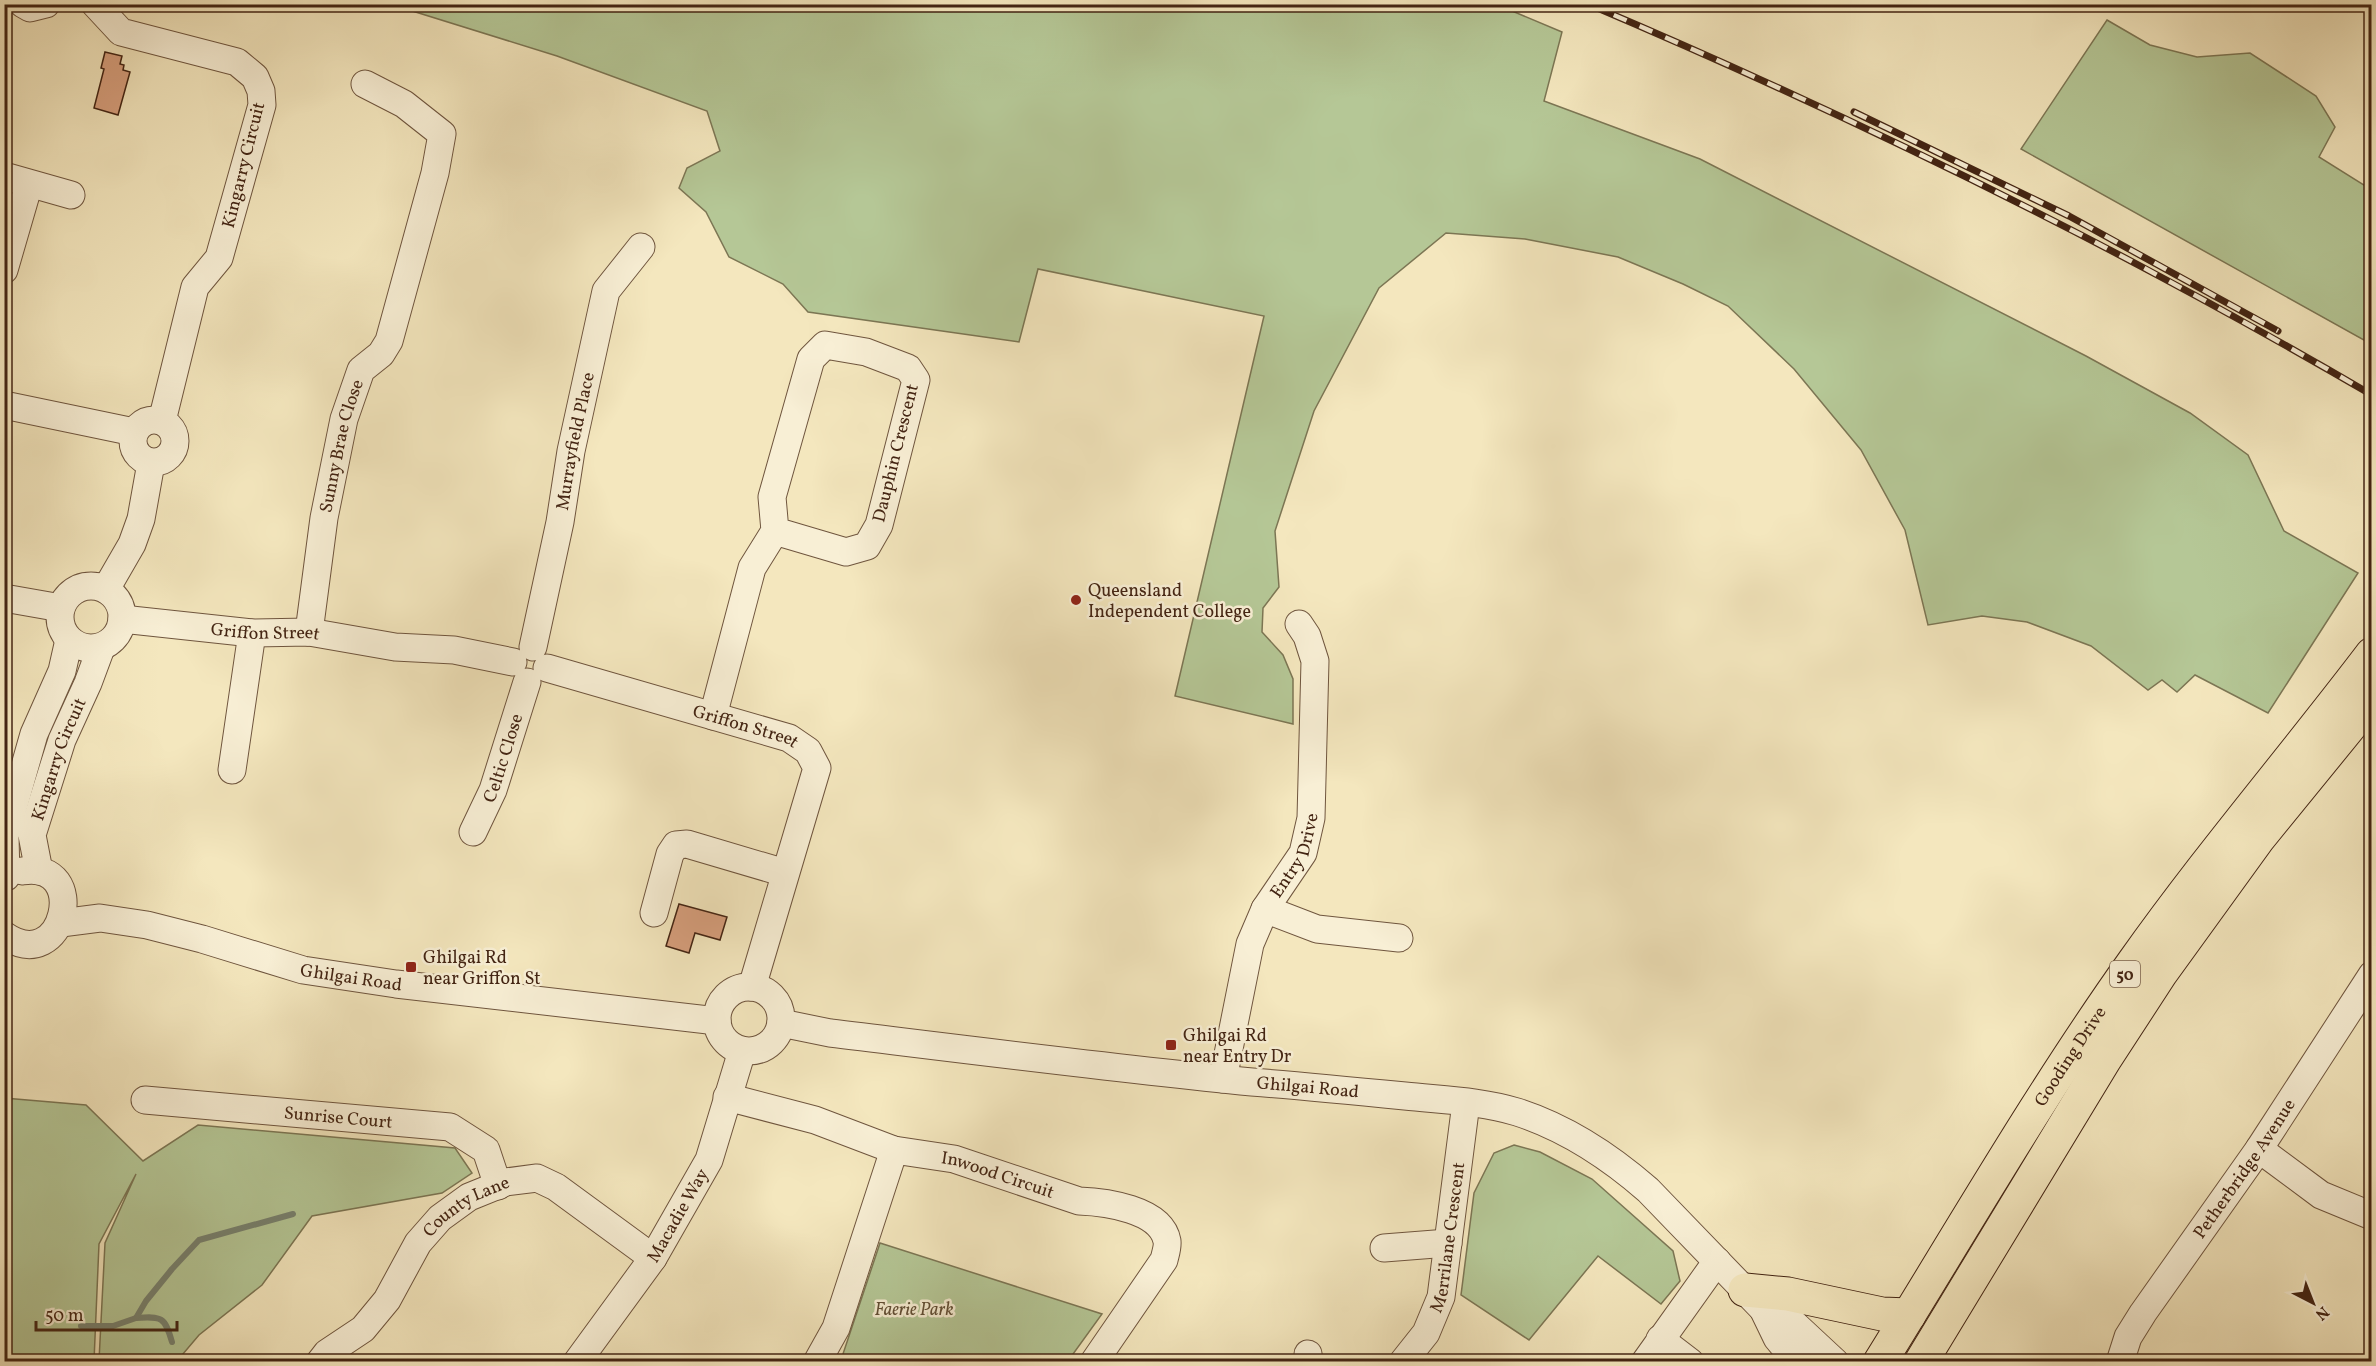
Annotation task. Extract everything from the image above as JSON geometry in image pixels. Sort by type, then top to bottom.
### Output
[{"type":"main road","name":"Gooding Drive","points":[[1880,1362],[2079,1042],[2132,964],[2207,862],[2372,654]]},
{"type":"main road","name":"Gooding Drive","points":[[1922,1362],[2105,1059],[2162,973],[2258,839],[2372,699]]},
{"type":"main road","points":[[1754,1300],[1788,1294],[1882,1314],[1909,1315]]},
{"type":"street","points":[[23,4],[30,8],[46,4]]},
{"type":"street","name":"Kingarry Circuit","points":[[95,4],[122,32],[237,62],[255,77],[261,91],[262,105],[219,258],[195,287],[162,421]]},
{"type":"street","name":"Sunny Brae Close","points":[[309,632],[324,518],[344,419],[361,370],[381,354],[389,341],[435,173],[441,134],[404,104],[365,84]]},
{"type":"street","points":[[4,270],[17,179],[71,195]]},
{"type":"street","name":"Murrayfield Place","points":[[530,665],[561,522],[571,451],[606,291],[640,247]]},
{"type":"street","name":"Dauphin Crescent","points":[[825,345],[866,352],[908,368],[916,380],[879,525],[867,546],[846,552],[775,531],[772,497],[811,358],[825,345]]},
{"type":"street","points":[[4,405],[134,432]]},
{"type":"street","points":[[147,421],[162,421],[173,431],[176,444],[169,457],[151,463],[135,453],[132,442],[134,432],[147,421]]},
{"type":"street","points":[[106,589],[132,544],[141,519],[151,463]]},
{"type":"street","points":[[713,716],[752,568],[775,531]]},
{"type":"street","points":[[4,598],[61,608],[66,598],[77,590],[87,586],[106,589],[121,606],[123,619]]},
{"type":"street","name":"Kingarry Circuit","points":[[5,878],[5,836],[34,734],[62,671],[69,640],[62,628],[61,608]]},
{"type":"street","name":"Kingarry Circuit","points":[[39,872],[32,835],[62,740],[88,683],[100,648],[114,639],[123,619]]},
{"type":"street","name":"Griffon Street","points":[[123,619],[252,633],[309,632],[395,647],[454,650],[530,665],[789,738],[808,752],[818,768],[752,987]]},
{"type":"street","name":"Entry Drive","points":[[1223,1079],[1250,944],[1265,909],[1303,853],[1311,818],[1315,661],[1307,636],[1299,624]]},
{"type":"street","points":[[232,770],[252,633]]},
{"type":"street","points":[[69,640],[78,646],[100,648]]},
{"type":"street","name":"Celtic Close","points":[[472,832],[493,790],[530,665]]},
{"type":"street","points":[[654,913],[670,854],[676,845],[687,844],[785,873]]},
{"type":"street","points":[[4,935],[22,943],[34,943],[45,939],[54,932],[63,912],[56,883],[39,872],[28,870],[16,872],[5,878]]},
{"type":"street","points":[[1265,909],[1317,929],[1399,938]]},
{"type":"street","name":"Ghilgai Road","points":[[63,912],[147,925],[303,970],[396,984],[717,1021]]},
{"type":"street","name":"Petherbridge Avenue","points":[[2120,1362],[2128,1338],[2143,1313],[2259,1149],[2372,975]]},
{"type":"street","points":[[752,987],[762,990],[776,1001],[782,1023],[778,1034],[765,1047],[754,1051],[742,1051],[726,1042],[720,1033],[717,1021],[718,1010],[728,995],[742,988],[752,987]]},
{"type":"street","name":"Ghilgai Road","points":[[782,1023],[830,1034],[1223,1079],[1466,1102],[1530,1116],[1553,1125],[1590,1146],[1629,1173],[1648,1190],[1754,1300],[1778,1338],[1797,1362]]},
{"type":"street","name":"Macadie Way","points":[[577,1362],[653,1258],[709,1160],[742,1051]]},
{"type":"street","name":"Inwood Circuit","points":[[727,1097],[815,1120],[894,1150],[954,1159],[1079,1201],[1101,1201],[1136,1210],[1161,1228],[1168,1242],[1164,1260],[1094,1362]]},
{"type":"street","name":"Sunrise Court","points":[[145,1100],[450,1127],[486,1150],[498,1186]]},
{"type":"street","name":"Merrilane Crescent","points":[[1403,1362],[1426,1333],[1441,1296],[1466,1102]]},
{"type":"street","points":[[2259,1149],[2321,1195],[2372,1216]]},
{"type":"street","points":[[817,1362],[836,1328],[894,1150]]},
{"type":"street","name":"County Lane","points":[[320,1362],[327,1353],[363,1329],[369,1322],[387,1300],[418,1243],[440,1218],[470,1197],[506,1182],[537,1178],[556,1187],[653,1258]]},
{"type":"street","points":[[1384,1248],[1448,1244]]},
{"type":"street","points":[[1645,1362],[1717,1261]]},
{"type":"street","name":"Ghilgai Road","points":[[1754,1300],[1792,1323],[1835,1362]]},
{"type":"street","points":[[1660,1339],[1690,1362]]},
{"type":"green space","points":[[393,5],[1498,5],[1562,32],[1544,101],[1700,159],[2086,356],[2190,413],[2248,455],[2284,531],[2358,573],[2268,713],[2195,675],[2177,692],[2162,680],[2148,690],[2091,646],[2027,622],[1982,616],[1928,625],[1905,530],[1861,450],[1794,369],[1728,306],[1618,257],[1525,239],[1446,233],[1379,288],[1314,411],[1275,531],[1279,587],[1263,608],[1262,632],[1283,655],[1293,679],[1293,724],[1175,696],[1264,316],[1038,269],[1019,342],[808,312],[783,284],[729,257],[706,212],[679,188],[687,168],[720,151],[707,111],[557,56]]},
{"type":"green space","points":[[2107,20],[2150,45],[2197,57],[2250,53],[2316,96],[2335,127],[2319,157],[2364,185],[2371,192],[2371,344],[2021,149]]},
{"type":"green space","points":[[4,1098],[86,1105],[143,1161],[198,1125],[455,1148],[472,1173],[442,1193],[312,1216],[262,1285],[199,1335],[177,1361],[99,1361],[105,1243],[136,1174],[99,1244],[94,1361],[5,1361]]},
{"type":"green space","points":[[1514,1145],[1540,1152],[1592,1179],[1673,1251],[1680,1281],[1661,1304],[1598,1256],[1529,1340],[1461,1295],[1474,1193],[1494,1153]]},
{"type":"green space","name":"Faerie Park","points":[[880,1243],[1102,1314],[1068,1361],[839,1361]]},
{"type":"building","points":[[105,52],[122,56],[120,64],[124,65],[123,70],[130,72],[118,115],[94,108],[104,69],[101,68]]},
{"type":"building","points":[[679,904],[727,917],[720,940],[695,933],[689,953],[666,946]]},
{"type":"waterway","points":[[81,1326],[113,1326],[136,1318],[146,1301],[199,1240],[293,1214]]},
{"type":"waterway","points":[[136,1318],[152,1317],[161,1320],[167,1327],[172,1342]]},
{"type":"railway","points":[[1588,4],[1788,92],[1986,187],[2181,288],[2372,395]]},
{"type":"railway","points":[[1854,112],[2069,216],[2278,331]]},
{"type":"place","name":"Queensland Independent College","points":[[1076,600]]},
{"type":"place","name":"Ghilgai Rd near Griffon St","points":[[411,967]]},
{"type":"place","name":"Ghilgai Rd near Entry Dr","points":[[1171,1045]]}]
